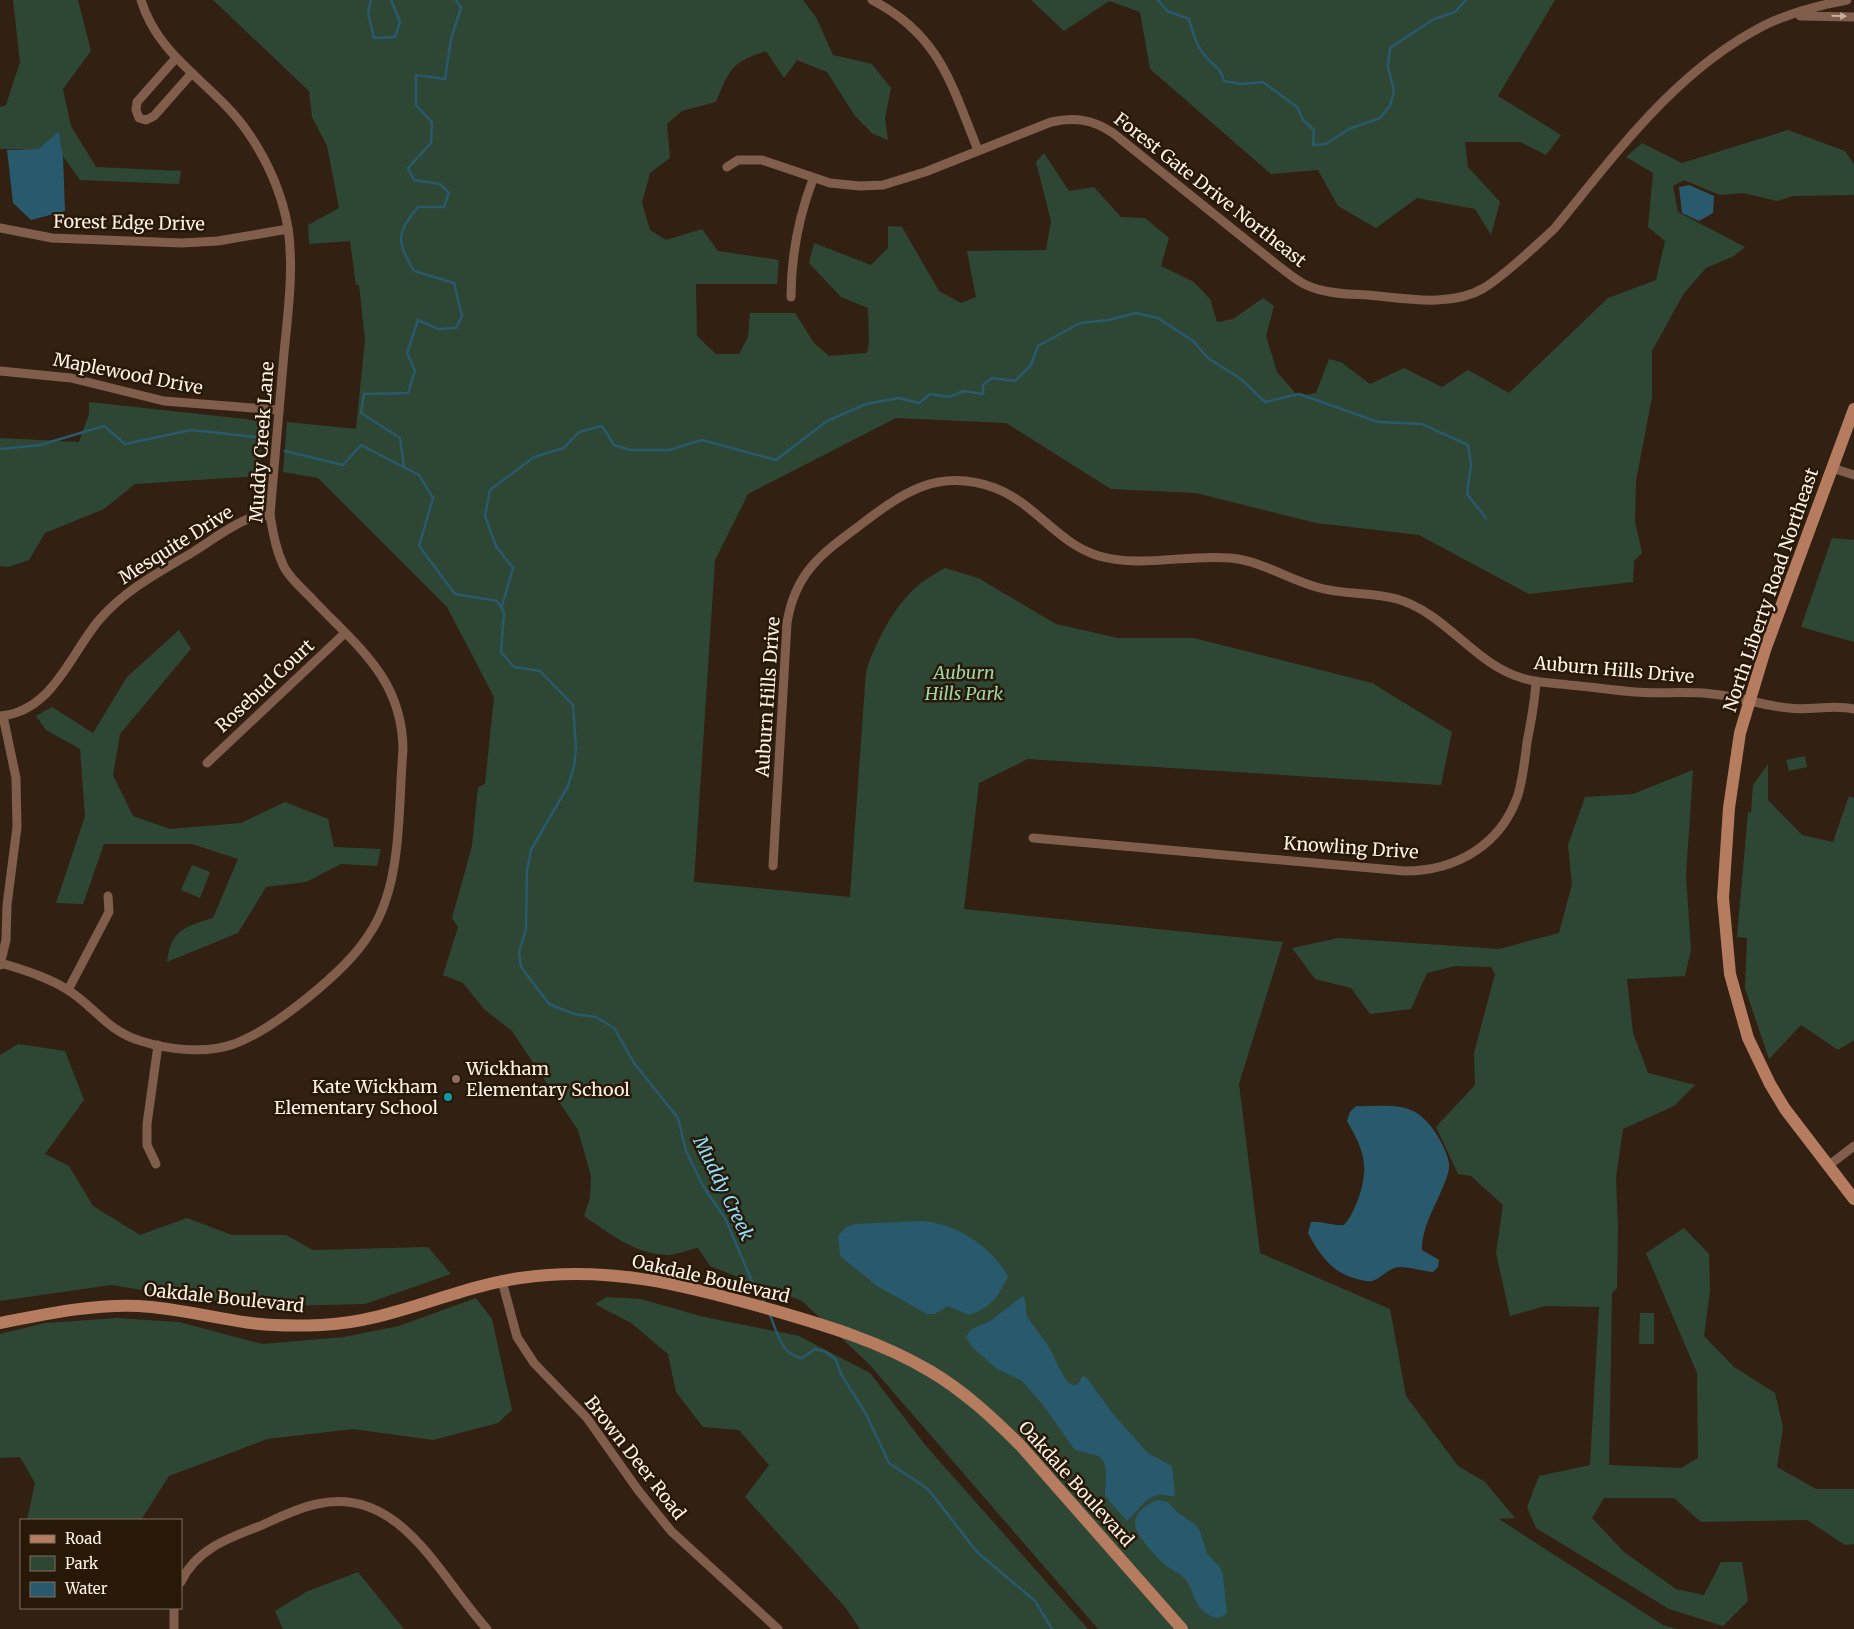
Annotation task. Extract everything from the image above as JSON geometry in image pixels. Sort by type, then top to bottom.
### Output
[{"type":"main road","name":"North Liberty Road Northeast","points":[[1854,409],[1765,650],[1740,733],[1729,808],[1723,898],[1726,955],[1740,1014],[1759,1061],[1785,1110],[1854,1199]]},
{"type":"main road","name":"Oakdale Boulevard","points":[[0,1323],[90,1307],[139,1306],[188,1311],[269,1325],[325,1325],[380,1317],[502,1281],[570,1273],[624,1275],[678,1285],[798,1318],[885,1348],[932,1372],[975,1402],[1021,1446],[1182,1629]]},
{"type":"street","name":"Muddy Creek Lane","points":[[1,964],[68,990],[118,1032],[140,1041],[158,1045],[209,1050],[234,1044],[275,1022],[346,963],[368,937],[379,916],[393,870],[403,735],[396,704],[386,681],[371,661],[285,569],[275,543],[270,516],[290,288],[288,229],[280,195],[256,143],[231,110],[176,58],[153,29],[141,0]]},
{"type":"street","points":[[872,0],[891,10],[912,26],[932,48],[947,71],[978,150]]},
{"type":"street","name":"Forest Gate Drive Northeast","points":[[727,167],[738,160],[762,160],[813,179],[860,186],[883,185],[908,178],[1051,122],[1068,118],[1093,122],[1113,133],[1282,269],[1314,288],[1340,293],[1430,300],[1448,299],[1484,288],[1537,245],[1554,229],[1664,99],[1695,70],[1764,25],[1820,6],[1847,0]]},
{"type":"street","name":"Forest Gate Drive Northeast","points":[[1790,16],[1854,17]]},
{"type":"street","points":[[176,58],[137,102],[136,110],[139,118],[146,120],[154,116],[192,73]]},
{"type":"street","points":[[791,296],[794,253],[806,197],[813,179]]},
{"type":"street","name":"Forest Edge Drive","points":[[0,228],[52,238],[182,243],[218,241],[288,229]]},
{"type":"street","name":"Maplewood Drive","points":[[0,371],[71,378],[164,401],[279,410]]},
{"type":"street","points":[[1832,468],[1854,475]]},
{"type":"street","name":"Auburn Hills Drive","points":[[774,866],[787,623],[794,594],[806,572],[823,553],[894,499],[926,484],[958,481],[996,488],[1020,501],[1067,540],[1098,555],[1130,560],[1222,557],[1245,560],[1322,589],[1398,600],[1431,616],[1502,670],[1536,681],[1636,692],[1712,694],[1790,709],[1844,706],[1854,709]]},
{"type":"street","name":"Mesquite Drive","points":[[1,716],[19,710],[46,694],[62,675],[100,619],[141,583],[241,522],[254,517],[270,516]]},
{"type":"street","name":"Rosebud Court","points":[[207,763],[344,633]]},
{"type":"street","name":"Knowling Drive","points":[[1033,838],[1405,871],[1420,871],[1452,864],[1480,848],[1492,838],[1510,814],[1522,777],[1536,681]]},
{"type":"street","points":[[1,716],[14,770],[17,809],[6,940],[1,964]]},
{"type":"street","points":[[68,990],[109,912],[108,896]]},
{"type":"street","points":[[156,1164],[147,1145],[146,1124],[158,1045]]},
{"type":"street","points":[[1828,1166],[1854,1146]]},
{"type":"street","name":"Brown Deer Road","points":[[502,1281],[517,1336],[534,1363],[587,1418],[638,1490],[671,1531],[778,1629]]},
{"type":"street","points":[[182,1581],[199,1557],[220,1542],[304,1507],[331,1502],[355,1503],[381,1511],[401,1524],[487,1629]]},
{"type":"street","points":[[174,1609],[174,1629]]},
{"type":"green space","points":[[13,0],[78,0],[91,51],[63,89],[71,126],[96,167],[181,171],[179,184],[80,180],[63,156],[59,131],[38,149],[0,149],[0,107],[6,105],[20,62]]},
{"type":"green space","name":"Auburn Hills Park","points":[[213,0],[803,0],[816,17],[833,55],[872,64],[891,88],[885,118],[888,140],[873,134],[855,116],[827,72],[797,60],[784,78],[766,51],[745,59],[733,69],[724,82],[716,102],[682,111],[667,124],[670,158],[650,173],[642,203],[650,230],[666,240],[702,229],[718,251],[779,260],[777,284],[696,284],[697,336],[716,354],[739,354],[748,337],[750,313],[795,313],[814,343],[829,356],[867,353],[869,342],[868,308],[841,297],[809,263],[814,243],[871,265],[888,248],[888,226],[902,227],[939,291],[961,303],[976,297],[967,251],[1046,250],[1051,221],[1036,162],[1044,153],[1069,191],[1094,187],[1121,217],[1145,218],[1169,238],[1161,266],[1194,282],[1210,299],[1217,322],[1233,319],[1263,298],[1274,306],[1266,336],[1277,372],[1298,396],[1316,393],[1329,359],[1341,362],[1370,384],[1404,368],[1442,387],[1468,370],[1509,393],[1608,298],[1656,280],[1665,241],[1648,227],[1653,173],[1626,157],[1642,143],[1682,163],[1788,130],[1845,151],[1854,164],[1854,195],[1793,196],[1777,201],[1743,193],[1720,195],[1684,180],[1673,186],[1678,212],[1745,247],[1734,256],[1706,268],[1684,293],[1652,351],[1652,397],[1636,481],[1635,521],[1642,553],[1634,561],[1633,582],[1529,594],[1419,535],[1316,523],[1196,493],[1111,489],[1006,423],[896,418],[748,494],[715,560],[694,882],[850,897],[866,671],[880,637],[899,606],[918,585],[945,568],[978,578],[1056,624],[1118,638],[1194,638],[1372,683],[1452,732],[1441,785],[1028,759],[979,783],[964,909],[1283,942],[1239,1084],[1260,1253],[1390,1309],[1406,1396],[1458,1466],[1485,1482],[1515,1518],[1499,1519],[1663,1625],[1677,1629],[1098,1629],[869,1364],[802,1301],[772,1289],[745,1287],[738,1277],[710,1266],[698,1248],[668,1255],[645,1251],[623,1242],[584,1216],[590,1198],[591,1176],[578,1130],[512,1031],[484,1009],[463,983],[443,975],[458,927],[452,918],[472,846],[478,787],[485,784],[494,697],[447,607],[318,478],[283,472],[287,422],[356,429],[365,340],[359,285],[356,285],[350,241],[309,244],[308,225],[339,208],[327,146],[312,117],[309,91]]},
{"type":"green space","points":[[1031,0],[1555,0],[1498,96],[1561,135],[1546,155],[1520,142],[1465,142],[1468,167],[1500,202],[1491,235],[1475,209],[1417,198],[1376,228],[1338,206],[1318,170],[1271,174],[1150,69],[1140,12],[1109,1],[1064,31]]},
{"type":"green space","points":[[89,402],[263,421],[259,476],[135,484],[104,509],[45,533],[29,560],[8,567],[0,566],[0,438],[79,442],[89,414]]},
{"type":"green space","points":[[1832,538],[1854,540],[1854,642],[1801,627]]},
{"type":"green space","points":[[179,630],[191,649],[120,734],[113,775],[133,816],[170,829],[241,823],[285,802],[328,819],[334,847],[381,849],[377,866],[341,864],[306,882],[266,887],[238,933],[167,962],[172,942],[181,931],[213,918],[238,859],[192,844],[104,844],[83,904],[56,903],[85,816],[80,749],[46,730],[36,716],[52,707],[93,733],[127,677]]},
{"type":"green space","points":[[1805,756],[1807,767],[1789,771],[1786,760]]},
{"type":"green space","points":[[1768,764],[1768,800],[1802,835],[1833,842],[1849,796],[1854,798],[1854,1040],[1838,1050],[1801,1025],[1769,1059],[1745,988],[1747,938],[1737,937],[1748,812],[1751,813],[1753,785]]},
{"type":"green space","points":[[1693,770],[1686,875],[1691,950],[1685,976],[1627,979],[1633,1033],[1648,1073],[1695,1085],[1674,1106],[1623,1129],[1616,1177],[1618,1229],[1617,1288],[1612,1293],[1609,1465],[1681,1468],[1698,1458],[1697,1373],[1646,1253],[1684,1228],[1709,1254],[1710,1291],[1704,1336],[1734,1367],[1775,1393],[1783,1427],[1777,1467],[1816,1489],[1854,1489],[1854,1544],[1845,1545],[1807,1520],[1701,1522],[1674,1498],[1604,1498],[1592,1518],[1624,1552],[1676,1589],[1704,1595],[1721,1562],[1742,1562],[1748,1601],[1723,1626],[1669,1609],[1536,1528],[1527,1507],[1539,1476],[1590,1465],[1599,1307],[1545,1306],[1510,1316],[1496,1253],[1503,1205],[1471,1176],[1458,1174],[1436,1127],[1475,1085],[1474,1053],[1495,974],[1491,967],[1455,966],[1427,973],[1411,1009],[1370,1014],[1351,988],[1315,979],[1292,948],[1339,938],[1499,949],[1559,933],[1572,884],[1568,845],[1585,797],[1633,794]]},
{"type":"green space","points":[[192,865],[210,872],[200,898],[181,890]]},
{"type":"green space","points":[[18,1044],[65,1051],[84,1100],[45,1154],[69,1166],[93,1206],[140,1235],[187,1218],[232,1235],[286,1235],[313,1250],[428,1247],[451,1274],[365,1304],[277,1306],[198,1299],[111,1285],[0,1301],[0,1055]]},
{"type":"green space","points":[[607,1297],[641,1299],[704,1317],[799,1336],[870,1373],[926,1446],[1088,1629],[860,1629],[845,1607],[745,1497],[769,1465],[739,1430],[703,1427],[676,1392],[668,1354],[631,1323],[595,1304]]},
{"type":"green space","points":[[476,1298],[492,1319],[512,1410],[498,1423],[433,1440],[353,1429],[267,1439],[169,1476],[142,1519],[27,1519],[35,1483],[20,1457],[0,1458],[0,1334],[45,1323],[117,1318],[179,1322],[262,1344],[344,1337],[399,1326]]},
{"type":"green space","points":[[1640,1313],[1654,1313],[1654,1344],[1639,1344]]},
{"type":"green space","points":[[358,1572],[404,1629],[283,1629],[275,1611],[306,1592]]},
{"type":"water","points":[[59,131],[63,156],[65,211],[31,220],[13,203],[7,150],[38,149]]},
{"type":"water","points":[[1689,185],[1714,196],[1713,213],[1699,221],[1682,213],[1679,187]]},
{"type":"water","points":[[1356,1106],[1392,1106],[1413,1111],[1431,1126],[1444,1149],[1449,1163],[1448,1173],[1426,1226],[1422,1250],[1439,1260],[1438,1267],[1433,1272],[1399,1267],[1372,1281],[1357,1279],[1340,1272],[1327,1262],[1308,1233],[1311,1222],[1344,1225],[1352,1214],[1363,1183],[1364,1173],[1361,1148],[1347,1121],[1350,1112]]},
{"type":"water","points":[[923,1221],[936,1223],[961,1232],[983,1247],[1001,1265],[1008,1276],[998,1295],[989,1305],[969,1315],[948,1306],[935,1314],[927,1314],[877,1286],[840,1256],[838,1236],[846,1227],[855,1224]]},
{"type":"water","points":[[1023,1296],[1028,1318],[1049,1347],[1060,1369],[1071,1385],[1077,1385],[1083,1376],[1087,1378],[1113,1414],[1148,1453],[1172,1466],[1175,1496],[1160,1495],[1148,1499],[1127,1521],[1105,1496],[1106,1472],[1104,1462],[1099,1456],[1075,1450],[1043,1405],[1022,1381],[997,1369],[972,1347],[966,1337],[970,1330],[990,1321]]},
{"type":"water","points":[[1159,1500],[1168,1502],[1178,1513],[1196,1525],[1200,1531],[1207,1554],[1220,1567],[1223,1575],[1227,1613],[1222,1616],[1217,1618],[1202,1610],[1198,1606],[1184,1578],[1167,1567],[1140,1537],[1135,1524],[1138,1514],[1145,1507]]},
{"type":"waterway","name":"Muddy Creek","points":[[371,0],[368,13],[374,38],[395,37],[400,22],[391,0]]},
{"type":"waterway","name":"Muddy Creek","points":[[404,467],[400,438],[361,413],[364,394],[408,393],[415,371],[407,353],[418,320],[438,329],[456,328],[462,316],[454,283],[414,271],[404,252],[401,238],[405,225],[418,207],[444,207],[449,193],[440,184],[414,180],[408,168],[431,143],[432,122],[416,105],[416,75],[445,79],[451,39],[461,8],[456,0]]},
{"type":"waterway","points":[[1158,0],[1167,11],[1189,19],[1198,46],[1220,71],[1224,81],[1241,84],[1263,82],[1297,107],[1303,120],[1314,130],[1313,145],[1326,144],[1349,129],[1380,118],[1390,106],[1394,91],[1388,67],[1390,48],[1434,19],[1455,12],[1466,0]]},
{"type":"waterway","points":[[502,606],[513,568],[496,546],[485,516],[490,490],[534,457],[564,448],[579,432],[602,426],[614,445],[630,450],[669,450],[702,440],[776,460],[827,421],[866,404],[899,398],[919,403],[930,394],[949,397],[964,391],[983,394],[983,385],[992,378],[1015,381],[1031,365],[1038,346],[1080,323],[1109,320],[1136,313],[1158,318],[1193,341],[1208,358],[1241,379],[1265,402],[1299,394],[1378,422],[1422,424],[1468,445],[1471,465],[1467,494],[1486,518]]},
{"type":"waterway","points":[[0,449],[40,445],[104,426],[125,444],[191,430],[256,437]]},
{"type":"waterway","name":"Muddy Creek","points":[[285,451],[343,465],[361,445],[419,475],[433,498],[419,546],[455,594],[497,601],[504,612],[501,652],[514,667],[540,671],[573,705],[576,748],[574,767],[568,786],[531,850],[527,870],[526,929],[519,952],[521,967],[549,1004],[574,1014],[596,1017],[614,1028],[634,1063],[678,1118],[686,1151],[703,1186],[725,1218],[751,1279],[765,1303]]},
{"type":"waterway","name":"Muddy Creek","points":[[769,1313],[780,1341],[789,1352],[802,1358],[815,1349],[826,1352],[836,1360],[841,1374],[866,1414],[889,1463],[928,1489],[977,1552],[1035,1601],[1052,1629]]},
{"type":"place","name":"Wickham Elementary School","points":[[456,1079]]},
{"type":"place","name":"Kate Wickham Elementary School","points":[[448,1097]]}]
